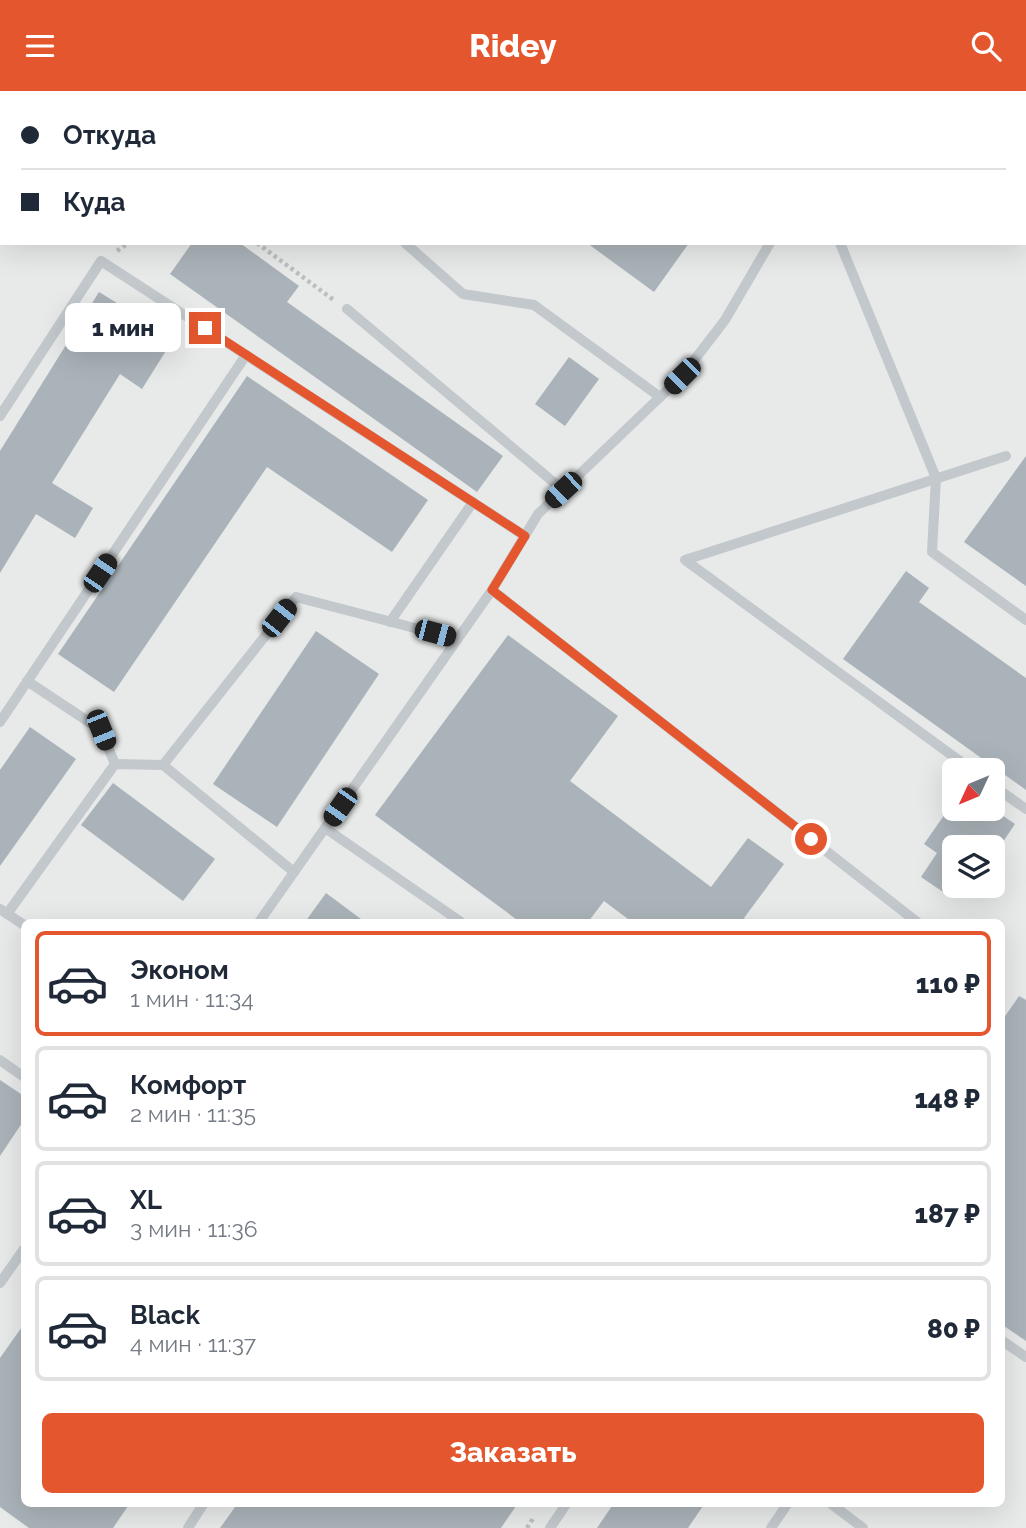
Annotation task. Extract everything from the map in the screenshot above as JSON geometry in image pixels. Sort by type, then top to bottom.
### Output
[{"type":"lane","points":[[407,245],[463,294],[534,305],[660,397]]},
{"type":"lane","points":[[260,919],[492,590],[538,514],[682,376],[725,320],[769,245]]},
{"type":"lane","points":[[841,245],[936,478],[932,552],[1026,620]]},
{"type":"lane","points":[[0,416],[101,261],[525,536]]},
{"type":"lane","points":[[347,309],[563,490]]},
{"type":"lane","points":[[0,722],[246,355]]},
{"type":"lane","points":[[956,758],[685,560],[1006,456]]},
{"type":"lane","points":[[390,622],[473,502]]},
{"type":"lane","points":[[492,590],[913,919]]},
{"type":"lane","points":[[163,765],[296,597],[457,639]]},
{"type":"lane","points":[[27,681],[101,730],[115,764]]},
{"type":"lane","points":[[115,764],[163,765],[294,872]]},
{"type":"lane","points":[[21,923],[4,911],[115,764]]},
{"type":"lane","points":[[1005,794],[1026,809]]},
{"type":"lane","points":[[325,828],[457,919]]},
{"type":"lane","points":[[0,1060],[21,1075]]},
{"type":"lane","points":[[0,1283],[21,1253]]},
{"type":"lane","points":[[1005,1343],[1026,1357]]},
{"type":"lane","points":[[188,1528],[201,1507]]},
{"type":"lane","points":[[550,1528],[564,1507]]},
{"type":"lane","points":[[771,1528],[785,1507]]},
{"type":"lane","points":[[835,1507],[863,1528]]},
{"type":"path","points":[[260,245],[347,309]]},
{"type":"shaded area","points":[[0,245],[1026,245],[1026,1528],[0,1528]]},
{"type":"building","points":[[191,245],[243,245],[299,286],[287,302],[503,456],[477,492],[170,274]]},
{"type":"building","points":[[590,245],[688,245],[654,292]]},
{"type":"building","points":[[99,292],[174,338],[142,389],[120,374],[52,483],[93,508],[75,538],[36,514],[0,573],[0,451]]},
{"type":"building","points":[[569,357],[599,379],[565,426],[535,404]]},
{"type":"building","points":[[247,376],[428,500],[392,552],[267,467],[114,692],[58,654]]},
{"type":"building","points":[[1026,456],[1026,586],[964,542]]},
{"type":"building","points":[[906,571],[929,588],[919,602],[1026,678],[1026,790],[1005,775],[1005,758],[981,758],[843,659]]},
{"type":"building","points":[[316,631],[379,674],[277,827],[213,784]]},
{"type":"building","points":[[508,635],[618,716],[570,781],[711,887],[748,838],[784,864],[745,919],[628,919],[604,901],[590,919],[516,919],[375,815]]},
{"type":"building","points":[[30,727],[76,759],[0,866],[0,770]]},
{"type":"building","points":[[113,783],[215,859],[183,901],[81,825]]},
{"type":"building","points":[[1005,817],[1015,824],[1005,839],[1005,835],[942,835],[942,891],[921,877],[937,853],[924,844],[942,818],[942,821],[1005,821]]},
{"type":"building","points":[[326,893],[361,919],[307,919]]},
{"type":"building","points":[[1019,996],[1026,1000],[1026,1341],[1005,1327],[1005,1016]]},
{"type":"building","points":[[0,1080],[21,1094],[21,1124],[0,1156]]},
{"type":"building","points":[[21,1328],[21,1507],[127,1507],[113,1528],[29,1528],[0,1507],[0,1358]]},
{"type":"building","points":[[235,1507],[515,1507],[501,1528],[220,1528]]},
{"type":"building","points":[[611,1507],[702,1507],[688,1528],[597,1528]]},
{"type":"route","points":[[205,328],[525,536],[492,590],[811,839]]}]
